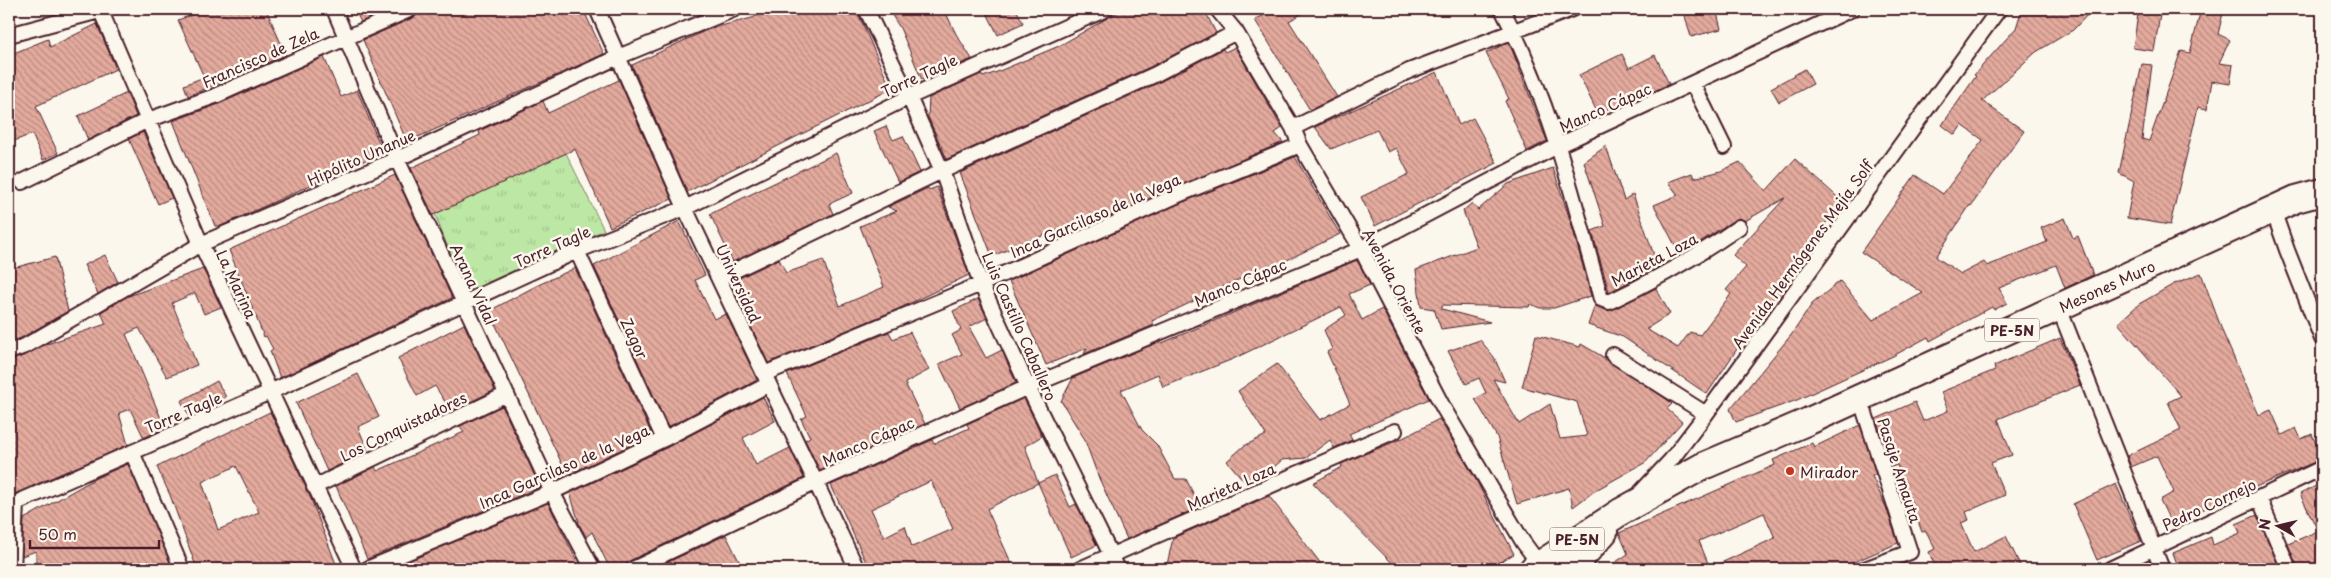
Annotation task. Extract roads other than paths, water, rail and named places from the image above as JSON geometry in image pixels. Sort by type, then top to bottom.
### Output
[{"type":"highway","name":"Mesones Muro","points":[[1622,511],[1701,467],[1860,398],[2296,199],[2322,192]]},
{"type":"highway","name":"PE-5N","points":[[1536,568],[1622,511]]},
{"type":"highway","name":"PE-5N","points":[[1571,569],[1622,511]]},
{"type":"street","name":"Arana Vidal","points":[[334,9],[397,159],[552,492],[593,569]]},
{"type":"street","name":"Francisco de Zela","points":[[22,182],[148,120],[215,96],[411,9]]},
{"type":"street","name":"Universidad","points":[[598,9],[685,208],[857,569]]},
{"type":"street","name":"Hipólito Unanue","points":[[9,352],[25,346],[201,244],[397,159],[618,57],[735,9]]},
{"type":"street","name":"Luis Castillo Caballero","points":[[866,9],[909,97],[942,171],[980,284],[1028,387],[1118,569]]},
{"type":"street","name":"Torre Tagle","points":[[12,505],[270,392],[577,251],[685,208],[909,97],[1106,9]]},
{"type":"street","name":"Avenida Oriente","points":[[1217,9],[1236,32],[1293,128],[1300,145],[1361,249],[1444,409],[1536,568]]},
{"type":"street","points":[[1502,9],[1533,72],[1559,145]]},
{"type":"street","points":[[1293,128],[1409,71],[1572,9]]},
{"type":"street","name":"Manco Cápac","points":[[633,569],[816,482],[1028,387],[1361,249],[1559,145],[1852,9]]},
{"type":"street","name":"Avenida Hermógenes Mejía Solf","points":[[1622,511],[1671,460],[1706,414],[1999,9]]},
{"type":"street","points":[[9,35],[102,10]]},
{"type":"street","name":"La Marina","points":[[102,10],[201,244],[354,569]]},
{"type":"street","points":[[719,278],[942,171],[1154,76],[1236,32]]},
{"type":"street","points":[[1693,84],[1724,147]]},
{"type":"street","name":"Inca Garcilaso de la Vega","points":[[367,569],[552,492],[664,439],[767,379],[1178,195],[1300,145]]},
{"type":"street","name":"Marieta Loza","points":[[1559,145],[1601,299],[1609,302],[1664,276],[1739,227]]},
{"type":"street","points":[[2273,210],[2322,339]]},
{"type":"street","name":"Zagor","points":[[577,251],[664,439]]},
{"type":"street","points":[[2059,308],[2162,569]]},
{"type":"street","points":[[1613,355],[1706,414]]},
{"type":"street","name":"Los Conquistadores","points":[[314,487],[507,394]]},
{"type":"street","name":"Pasaje Amauta","points":[[1860,398],[1910,552],[1865,569]]},
{"type":"street","name":"Marieta Loza","points":[[1080,569],[1395,431]]},
{"type":"street","points":[[132,452],[182,569]]},
{"type":"street","name":"Pedro Cornejo","points":[[2110,569],[2322,468]]},
{"type":"street","points":[[2259,498],[2289,569]]},
{"type":"street","points":[[12,505],[13,569]]},
{"type":"place","name":"Mirador","points":[[1790,471]]}]
